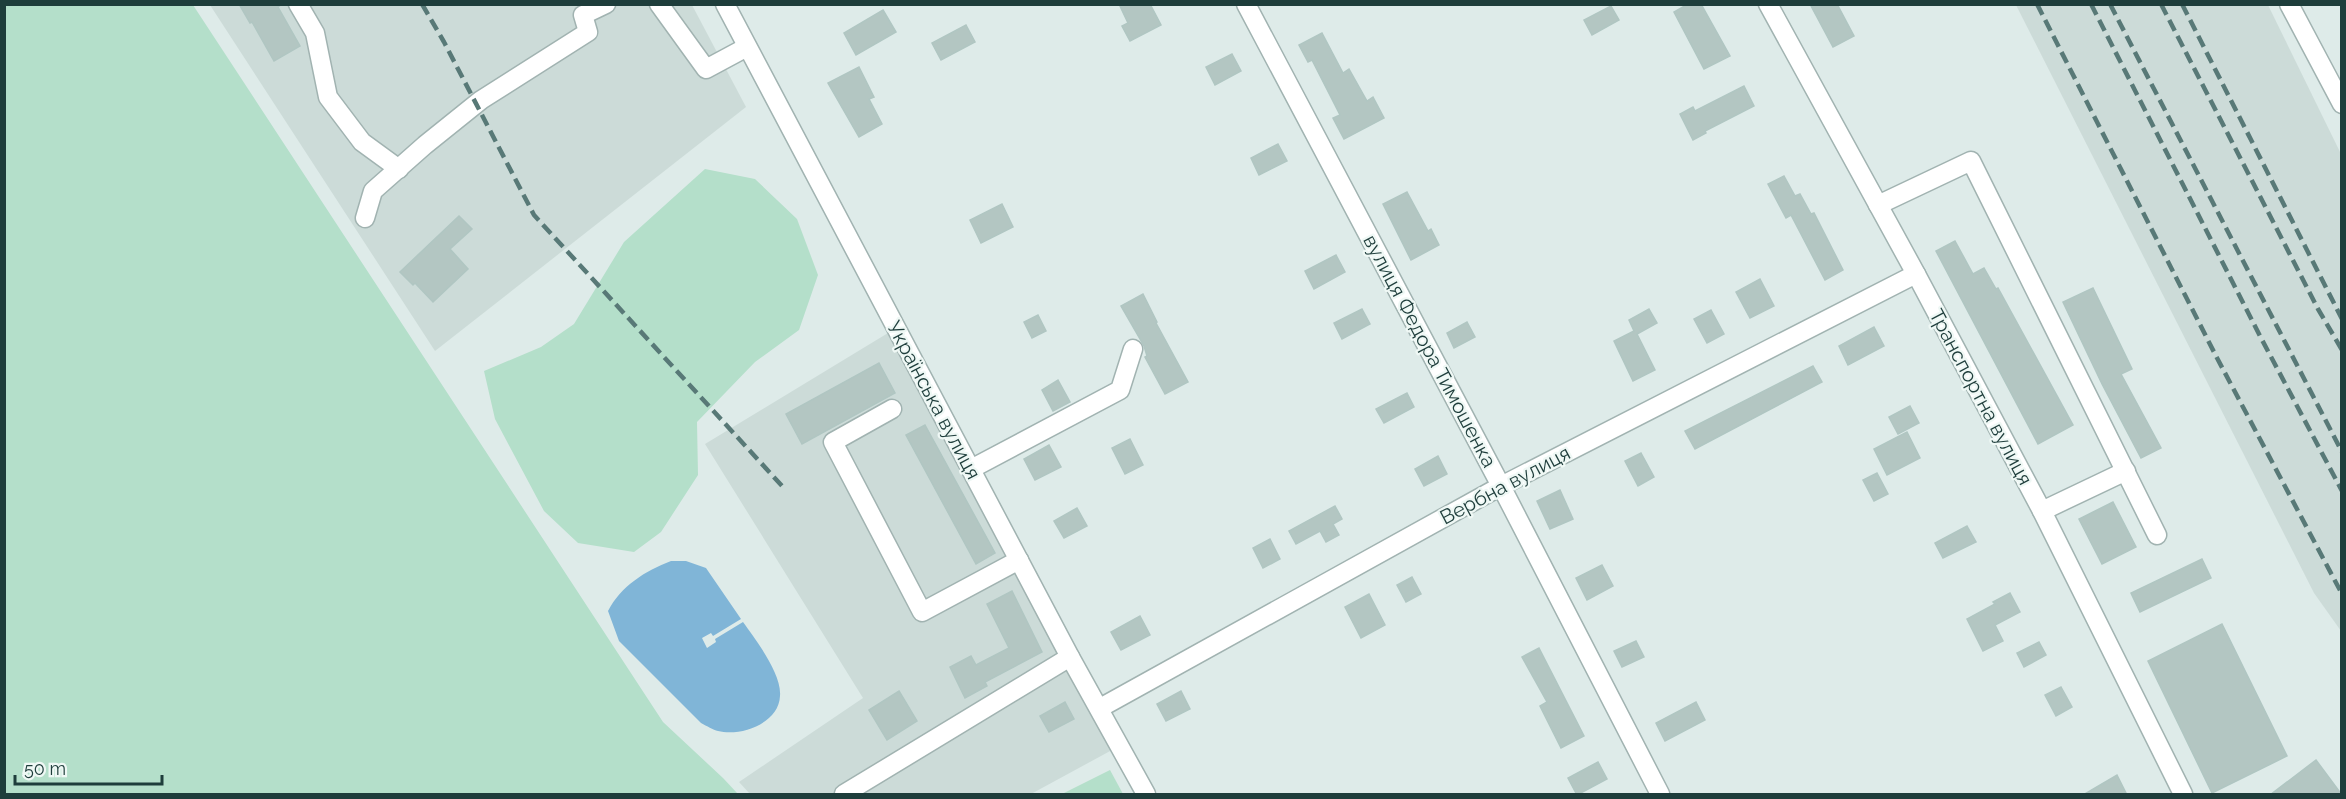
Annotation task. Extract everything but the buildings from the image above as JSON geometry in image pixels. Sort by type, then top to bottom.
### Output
[{"type":"street","points":[[298,4],[315,33],[328,97],[362,142],[399,169]]},
{"type":"street","points":[[365,218],[373,191],[481,100],[588,32],[583,15],[606,4]]},
{"type":"street","points":[[658,4],[706,69],[747,47]]},
{"type":"street","name":"Українська вулиця","points":[[725,4],[1070,657],[1146,795]]},
{"type":"street","name":"вулиця Федора Тимошенка","points":[[1246,4],[1501,486],[1660,795]]},
{"type":"street","name":"Транспортна вулиця","points":[[1768,4],[1916,274],[2042,511],[2183,795]]},
{"type":"street","points":[[2289,4],[2342,104]]},
{"type":"street","points":[[1878,205],[1971,161],[2157,535]]},
{"type":"street","name":"Вербна вулиця","points":[[1100,708],[1501,486],[1916,274]]},
{"type":"street","points":[[971,469],[1120,390],[1133,349]]},
{"type":"street","points":[[892,409],[833,442],[922,612],[1019,560]]},
{"type":"street","points":[[2042,511],[2126,471]]},
{"type":"street","points":[[844,795],[1070,657]]},
{"type":"shaded area","points":[[210,5],[692,5],[746,107],[435,351]]},
{"type":"shaded area","points":[[2016,5],[2268,5],[2341,154],[2341,631],[2314,593]]},
{"type":"shaded area","points":[[888,333],[1112,750],[1031,794],[750,794],[739,782],[863,698],[705,444]]},
{"type":"green space","points":[[5,4],[193,5],[663,722],[738,794],[5,794]]},
{"type":"green space","points":[[705,169],[755,179],[797,219],[818,275],[799,330],[755,362],[697,422],[698,475],[661,532],[634,552],[578,543],[544,511],[495,419],[484,371],[541,347],[574,324],[624,242]]},
{"type":"green space","points":[[1110,770],[1123,794],[1062,794]]},
{"type":"water","points":[[671,561],[686,561],[706,568],[741,619],[713,636],[711,633],[702,638],[707,648],[716,642],[715,639],[743,622],[773,668],[780,687],[780,696],[778,706],[766,721],[737,732],[716,730],[701,723],[619,641],[608,611],[613,602],[635,580]]},
{"type":"railway","points":[[422,4],[534,215],[783,487]]},
{"type":"railway","points":[[2037,4],[2216,356],[2342,594]]},
{"type":"railway","points":[[2091,4],[2260,336],[2342,491]]},
{"type":"railway","points":[[2110,4],[2342,452]]},
{"type":"railway","points":[[2161,4],[2318,309],[2342,350]]},
{"type":"railway","points":[[2182,4],[2342,319]]}]
